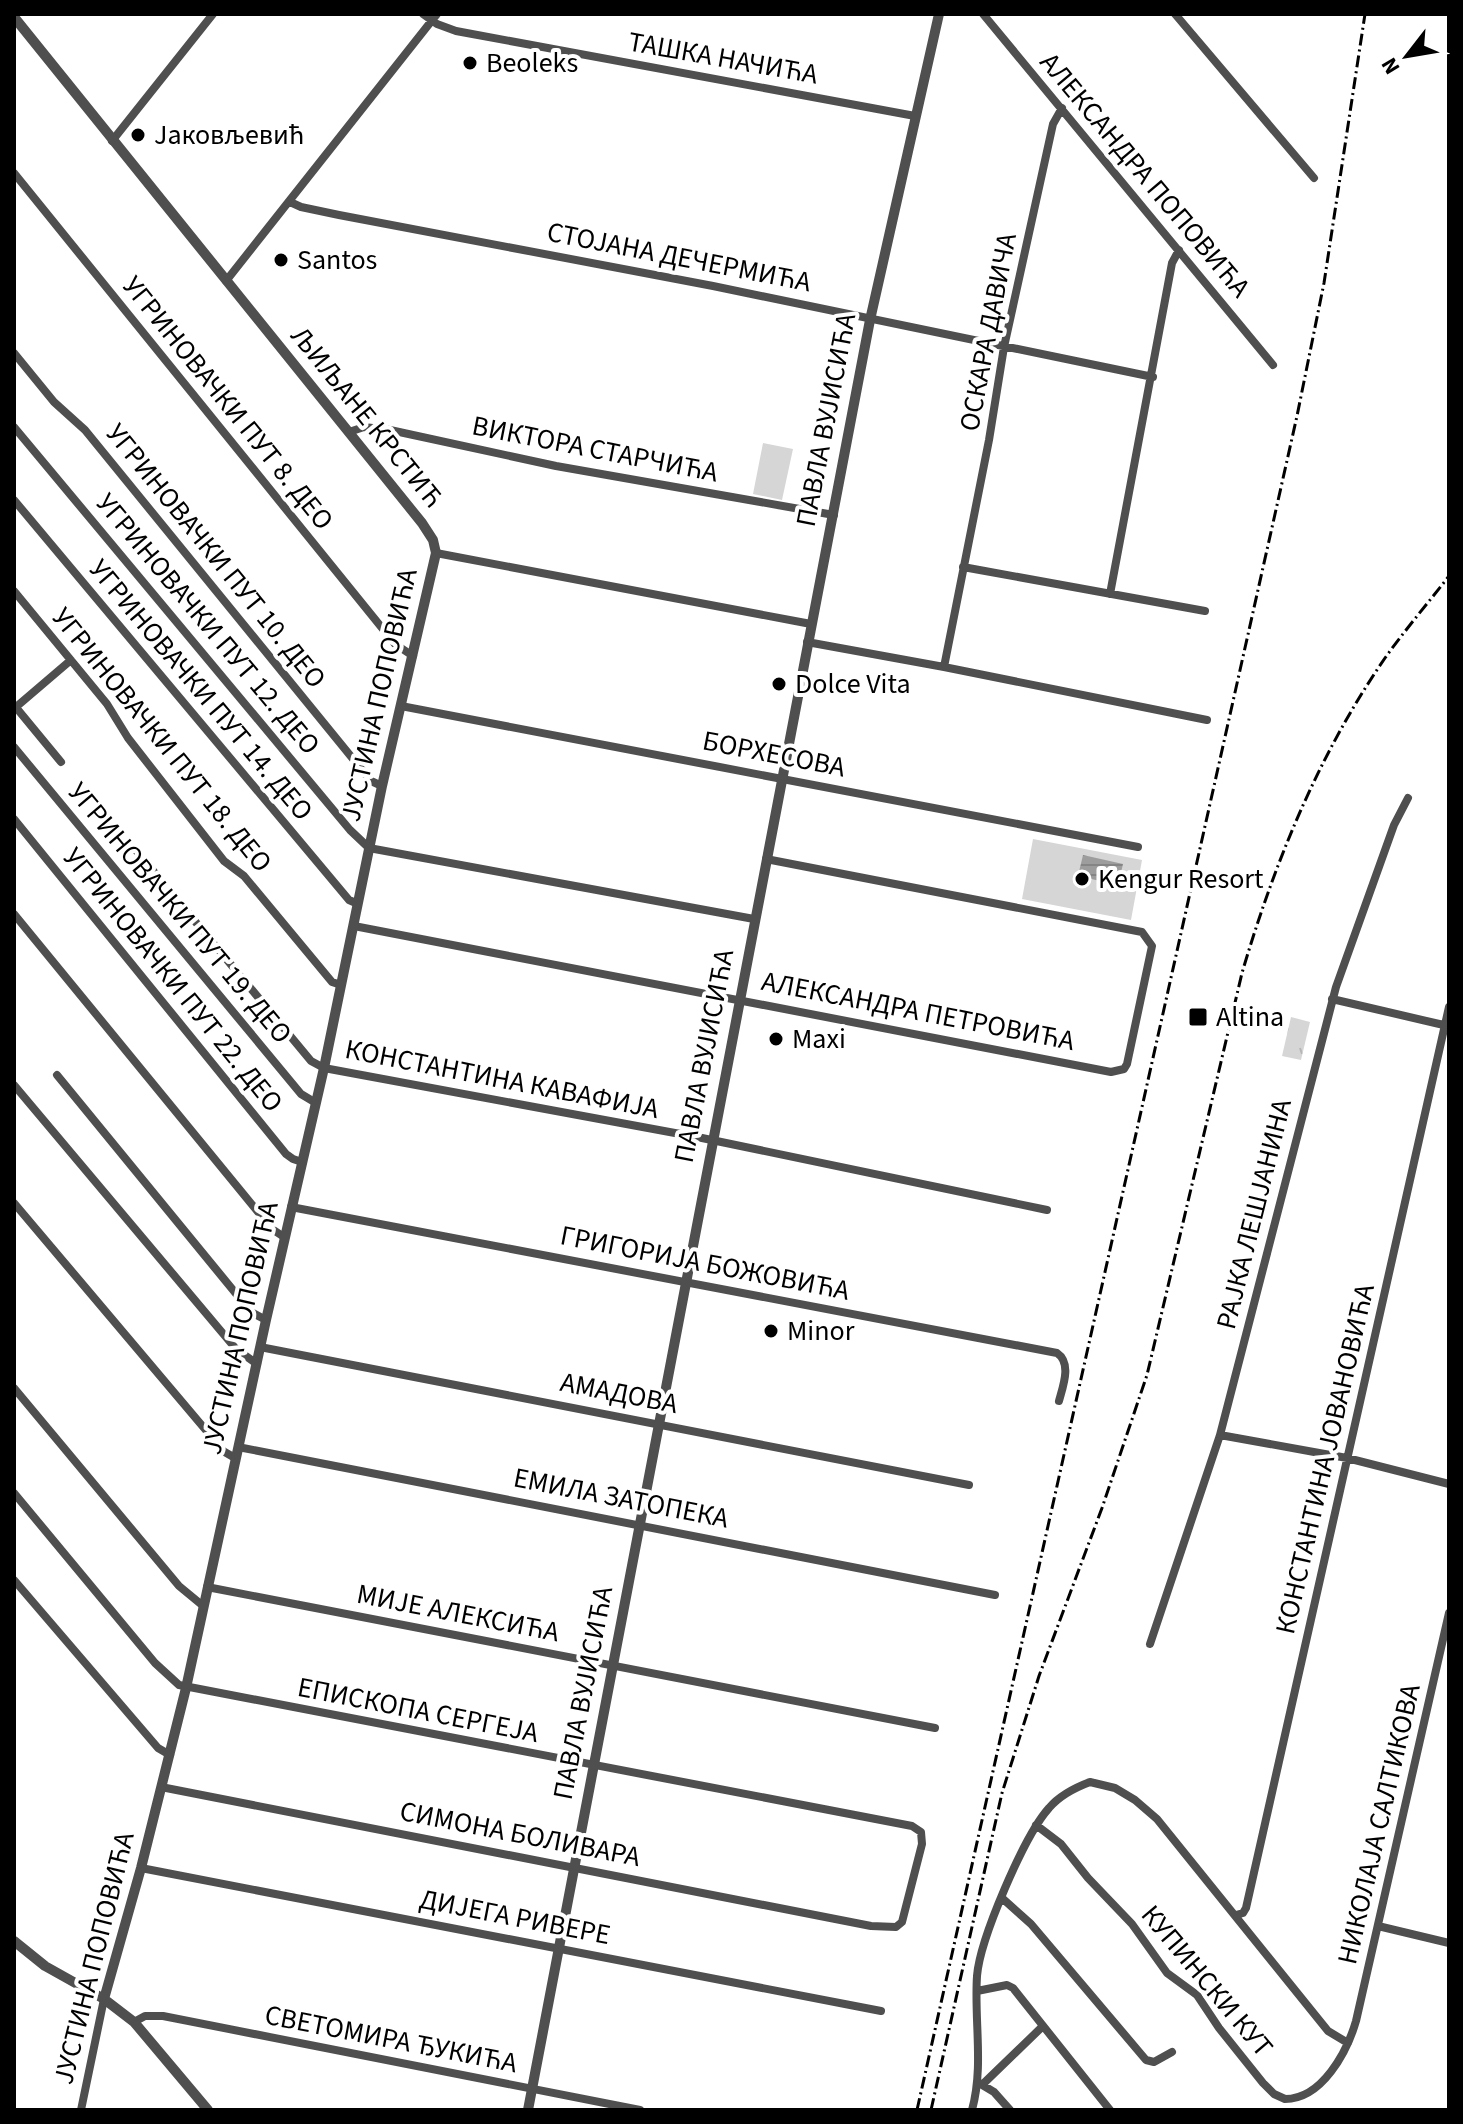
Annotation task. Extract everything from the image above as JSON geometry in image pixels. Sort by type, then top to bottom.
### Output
[{"type":"street","points":[[112,141],[213,14]]},
{"type":"street","points":[[226,281],[434,17],[423,14]]},
{"type":"street","name":"ПАВЛА ВУЈИСИЋА","points":[[528,2110],[870,320],[939,14]]},
{"type":"street","name":"АЛЕКСАНДРА ПОПОВИЋА","points":[[983,14],[1273,365]]},
{"type":"street","points":[[1175,14],[1314,178]]},
{"type":"street","name":"ЉИЉАНЕ КРСТИЋ","points":[[14,17],[422,523],[433,540],[436,553],[811,624]]},
{"type":"street","name":"ТАШКА НАЧИЋА","points":[[434,17],[456,31],[915,116]]},
{"type":"street","name":"ОСКАРА ДАВИЧА","points":[[944,667],[1004,347],[1053,124],[1062,108]]},
{"type":"street","name":"УГРИНОВАЧКИ ПУТ 8. ДЕО","points":[[14,173],[400,650],[413,656]]},
{"type":"street","name":"СТОЈАНА ДЕЧЕРМИЋА","points":[[290,202],[339,215],[668,277],[1153,377]]},
{"type":"street","points":[[1110,594],[1172,263],[1179,250]]},
{"type":"street","name":"УГРИНОВАЧКИ ПУТ 10. ДЕО","points":[[14,353],[54,402],[85,430],[371,781],[382,786]]},
{"type":"street","name":"УГРИНОВАЧКИ ПУТ 12. ДЕО","points":[[14,427],[350,830],[369,848]]},
{"type":"street","name":"ВИКТОРА СТАРЧИЋА","points":[[349,432],[364,427],[390,430],[556,466],[834,515]]},
{"type":"street","name":"УГРИНОВАЧКИ ПУТ 14. ДЕО","points":[[14,500],[339,888],[352,903],[358,904]]},
{"type":"street","name":"ЈУСТИНА ПОПОВИЋА","points":[[81,2110],[104,1999],[186,1688],[202,1605],[324,1068],[382,786],[436,553]]},
{"type":"street","points":[[963,567],[1205,611]]},
{"type":"street","name":"УГРИНОВАЧКИ ПУТ 18. ДЕО","points":[[14,591],[107,704],[128,738],[219,854],[244,876],[332,982],[341,985]]},
{"type":"street","points":[[807,642],[1207,720]]},
{"type":"street","points":[[61,762],[15,706],[71,660]]},
{"type":"street","name":"БОРХЕСОВА","points":[[401,706],[1138,847]]},
{"type":"street","name":"УГРИНОВАЧКИ ПУТ 19. ДЕО","points":[[14,747],[301,1094],[316,1103]]},
{"type":"street","name":"РАЈКА ЛЕШЈАНИНА","points":[[1150,1644],[1220,1435],[1332,999],[1394,825],[1408,798]]},
{"type":"street","name":"УГРИНОВАЧКИ ПУТ 22. ДЕО","points":[[14,819],[280,1147],[290,1158],[302,1162]]},
{"type":"street","points":[[369,848],[754,919]]},
{"type":"street","points":[[135,849],[311,1061],[324,1068]]},
{"type":"street","name":"АЛЕКСАНДРА ПЕТРОВИЋА","points":[[354,926],[1096,1069],[1124,1069],[1152,946],[1142,932],[766,859]]},
{"type":"street","points":[[14,914],[272,1229],[284,1237]]},
{"type":"street","points":[[1332,999],[1447,1026]]},
{"type":"street","name":"КОНСТАНТИНА ЈОВАНОВИЋА","points":[[1236,1915],[1246,1908],[1449,1007]]},
{"type":"street","name":"КОНСТАНТИНА КАВАФИЈА","points":[[324,1068],[712,1140],[1047,1210]]},
{"type":"street","points":[[57,1075],[251,1312],[266,1320]]},
{"type":"street","points":[[14,1085],[236,1349],[257,1364]]},
{"type":"street","points":[[14,1203],[223,1451],[237,1453]]},
{"type":"street","name":"ГРИГОРИЈА БОЖОВИЋА","points":[[291,1207],[1057,1353],[1066,1364],[1059,1401]]},
{"type":"street","name":"АМАДОВА","points":[[260,1347],[969,1485]]},
{"type":"street","points":[[14,1388],[179,1586],[202,1605]]},
{"type":"street","points":[[1220,1435],[1347,1458],[1449,1484]]},
{"type":"street","name":"ЕМИЛА ЗАТОПЕКА","points":[[237,1453],[639,1524],[995,1595]]},
{"type":"street","points":[[14,1493],[163,1673],[186,1688]]},
{"type":"street","points":[[14,1580],[161,1752],[170,1755]]},
{"type":"street","name":"МИЈЕ АЛЕКСИЋА","points":[[207,1587],[935,1728]]},
{"type":"street","name":"НИКОЛАЈА САЛТИКОВА","points":[[1348,2043],[1356,2021],[1449,1613]]},
{"type":"street","name":"ЕПИСКОПА СЕРГЕЈА","points":[[186,1688],[912,1826],[921,1832],[922,1844],[902,1922],[896,1927],[871,1926]]},
{"type":"street","points":[[972,2110],[981,2083],[977,1991],[982,1953],[1002,1898],[1036,1825],[1057,1800],[1074,1788],[1093,1782],[1115,1788],[1157,1819],[1328,2031],[1348,2043]]},
{"type":"street","name":"СИМОНА БОЛИВАРА","points":[[161,1787],[871,1926]]},
{"type":"street","name":"КУПИНСКИ КУТ","points":[[1036,1825],[1068,1851],[1088,1878],[1132,1924],[1167,1973],[1197,1995],[1219,2028],[1274,2094],[1292,2099],[1313,2089],[1325,2079],[1348,2043]]},
{"type":"street","name":"ДИЈЕГА РИВЕРЕ","points":[[141,1868],[881,2011]]},
{"type":"street","points":[[1002,1898],[1042,1936],[1146,2060],[1154,2062],[1172,2052]]},
{"type":"street","points":[[1378,1926],[1449,1943]]},
{"type":"street","points":[[14,1941],[45,1966],[104,1999],[134,2022],[208,2110]]},
{"type":"street","points":[[977,1991],[1010,1986],[1110,2110]]},
{"type":"street","name":"СВЕТОМИРА ЂУКИЋА","points":[[134,2022],[145,2016],[163,2016],[640,2110]]},
{"type":"street","points":[[981,2083],[1043,2026]]},
{"type":"street","points":[[981,2083],[1010,2110]]},
{"type":"green space","points":[[763,443],[793,449],[782,500],[753,494]]},
{"type":"green space","name":"Kengur Resort","points":[[1033,839],[1142,860],[1131,920],[1022,899]]},
{"type":"green space","points":[[1291,1017],[1310,1022],[1301,1060],[1282,1056]]},
{"type":"shaded area","points":[[1083,855],[1123,864],[1118,885],[1078,876]]},
{"type":"railway","points":[[917,2110],[1297,416],[1324,283],[1365,14]]},
{"type":"railway","points":[[931,2110],[1002,1793],[1039,1676],[1102,1508],[1147,1375],[1242,973],[1255,931],[1284,849],[1339,732],[1385,658],[1449,576]]},
{"type":"place","name":"Beoleks","points":[[470,63]]},
{"type":"place","name":"Јаковљевић","points":[[138,135]]},
{"type":"place","name":"Santos","points":[[281,260]]},
{"type":"place","name":"Dolce Vita","points":[[779,684]]},
{"type":"place","name":"Kengur Resort","points":[[1082,879]]},
{"type":"place","name":"Altina","points":[[1198,1017]]},
{"type":"place","name":"Maxi","points":[[776,1039]]},
{"type":"place","name":"Minor","points":[[771,1331]]}]
